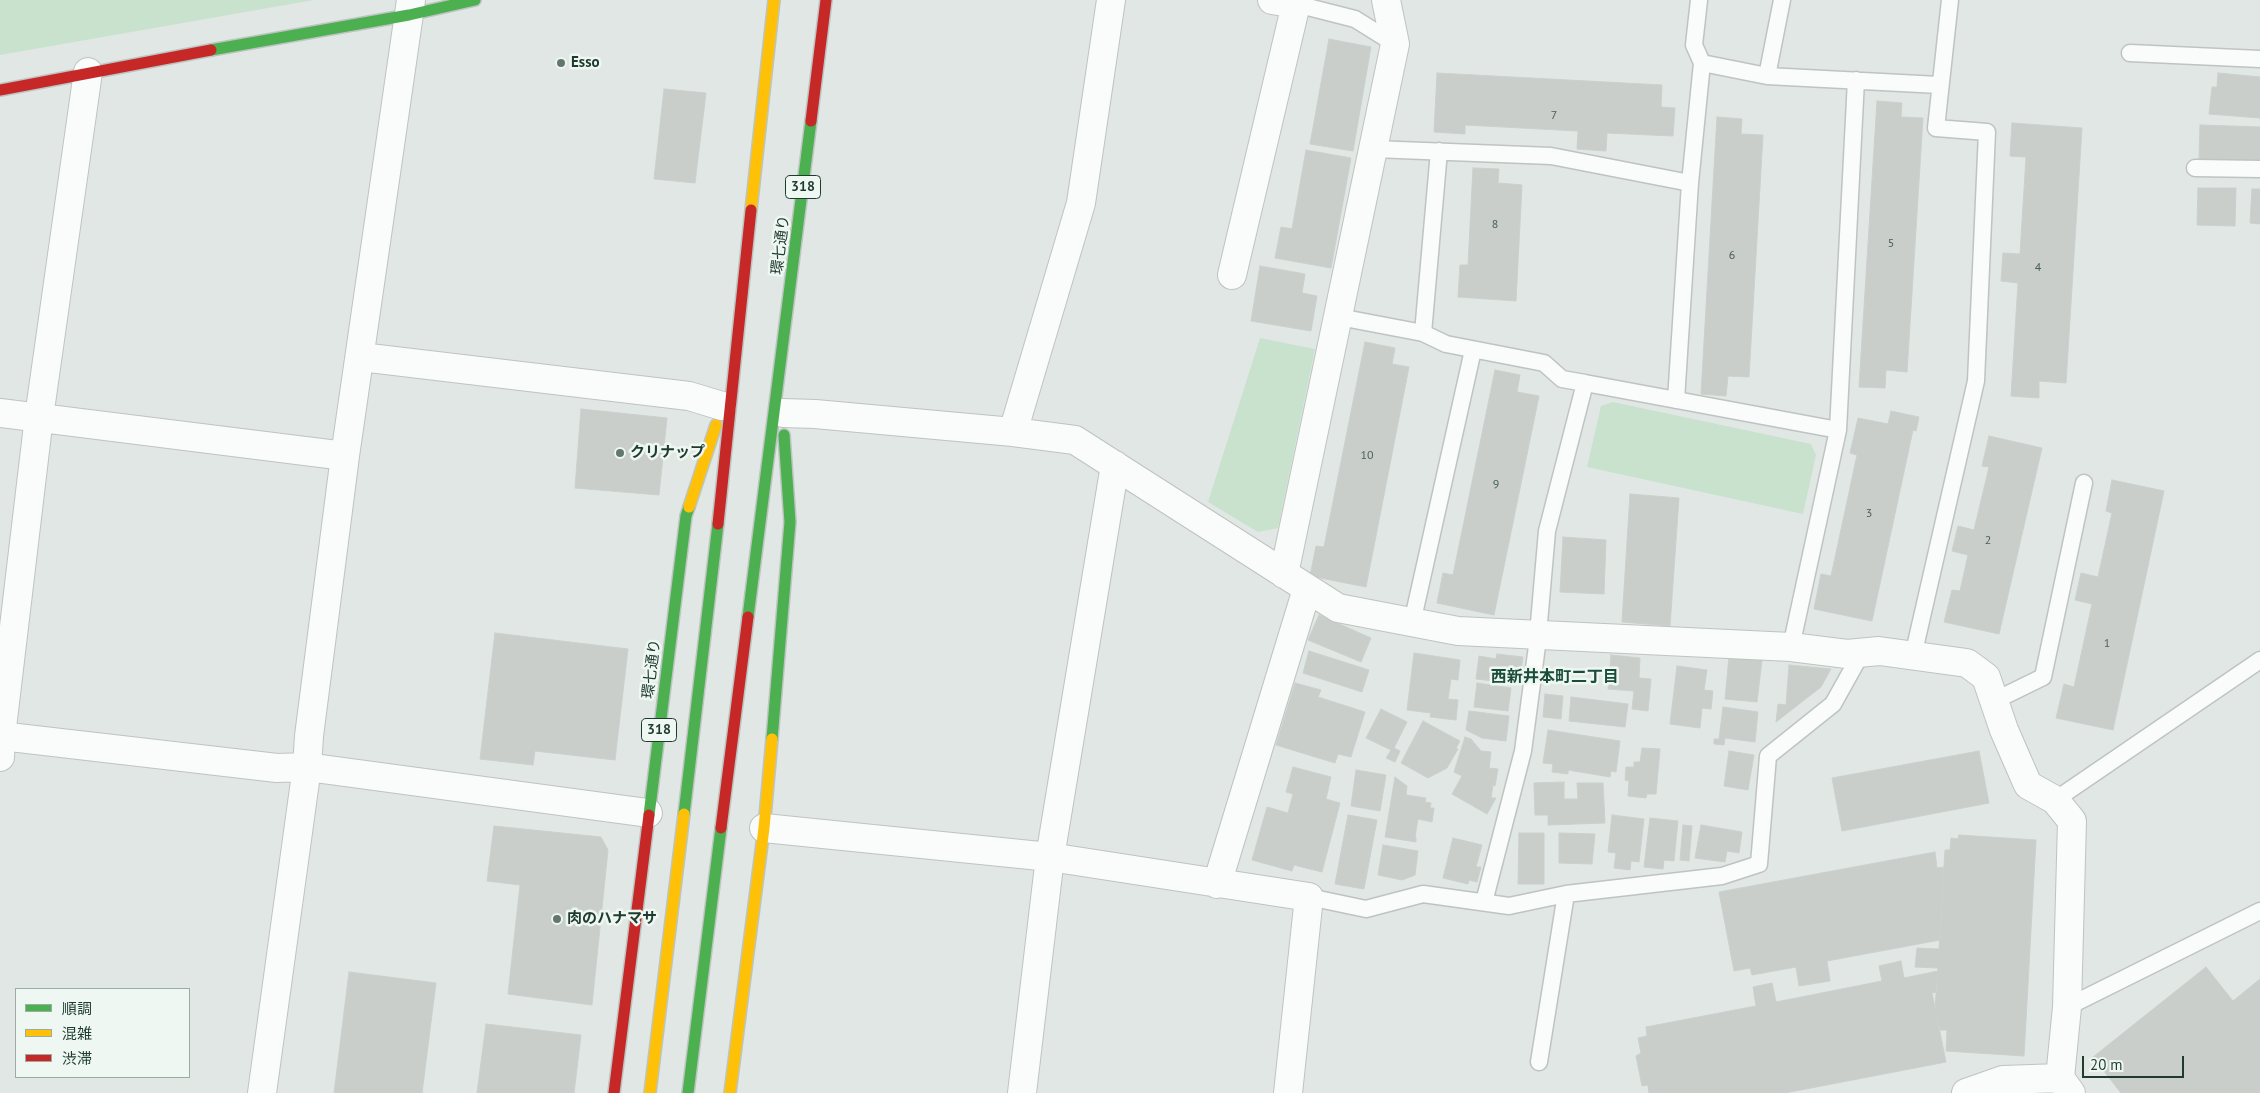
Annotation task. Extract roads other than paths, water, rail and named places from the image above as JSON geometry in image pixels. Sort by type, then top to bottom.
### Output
[{"type":"main road","points":[[0,90],[410,8],[475,0]]},
{"type":"main road","name":"環七通り","points":[[650,1093],[699,696],[774,0]]},
{"type":"main road","name":"環七通り","points":[[688,1093],[826,0]]},
{"type":"main road","name":"環七通り","points":[[614,1093],[686,516],[733,374]]},
{"type":"main road","name":"環七通り","points":[[730,1093],[764,828],[790,522],[780,374]]},
{"type":"street","points":[[1013,432],[1081,203],[1111,0]]},
{"type":"street","points":[[1284,574],[1395,44],[1386,0]]},
{"type":"street","points":[[1232,275],[1284,2]]},
{"type":"street","points":[[262,1093],[307,767],[309,736],[345,456],[361,357],[410,8]]},
{"type":"street","points":[[0,757],[0,736],[39,417],[88,72]]},
{"type":"street","points":[[361,357],[689,396],[722,406]]},
{"type":"street","points":[[0,413],[345,456]]},
{"type":"street","points":[[783,413],[815,414],[1013,432],[1075,440],[1338,608],[1458,631],[1791,647],[1847,654],[1879,651],[1967,663],[1986,677],[2004,730],[2028,786],[2055,800],[2072,820],[2065,1086],[2003,1080],[1966,1093]]},
{"type":"street","points":[[1022,1093],[1050,857],[1115,464]]},
{"type":"street","points":[[1217,884],[1307,589]]},
{"type":"street","points":[[0,736],[277,768],[307,767],[648,813]]},
{"type":"street","points":[[764,828],[1050,857],[1309,897],[1288,1093]]},
{"type":"lane","points":[[1676,400],[1690,184],[1702,63],[1694,45],[1699,0]]},
{"type":"lane","points":[[1767,76],[1782,0]]},
{"type":"lane","points":[[1913,656],[1976,381],[1987,132],[1936,128],[1939,86],[1950,0]]},
{"type":"lane","points":[[1284,2],[1355,19],[1395,44]]},
{"type":"lane","points":[[2130,54],[2260,59]]},
{"type":"lane","points":[[1702,63],[1767,76],[1939,86]]},
{"type":"lane","points":[[1791,647],[1838,430],[1856,80]]},
{"type":"lane","points":[[1374,149],[1551,156],[1690,184]]},
{"type":"lane","points":[[1423,333],[1439,151]]},
{"type":"lane","points":[[2195,168],[2260,169]]},
{"type":"lane","points":[[1339,317],[1423,333],[1446,344],[1473,350],[1544,362],[1562,379],[1838,430]]},
{"type":"lane","points":[[1412,623],[1473,350]]},
{"type":"lane","points":[[1484,902],[1523,751],[1538,634],[1547,532],[1585,383]]},
{"type":"lane","points":[[1994,701],[2043,677],[2084,483]]},
{"type":"lane","points":[[1309,897],[1366,909],[1423,894],[1509,906],[1566,894],[1722,876],[1759,864],[1768,756],[1833,704],[1862,652]]},
{"type":"lane","points":[[2055,800],[2260,660]]},
{"type":"lane","points":[[1539,1062],[1566,894]]},
{"type":"lane","points":[[2067,1007],[2260,911]]},
{"type":"place","name":"Esso","points":[[561,63]]},
{"type":"place","name":"クリナップ","points":[[620,453]]},
{"type":"place","name":"肉のハナマサ","points":[[557,919]]},
{"type":"district","name":"西新井本町二丁目","points":[[1555,677]]}]
